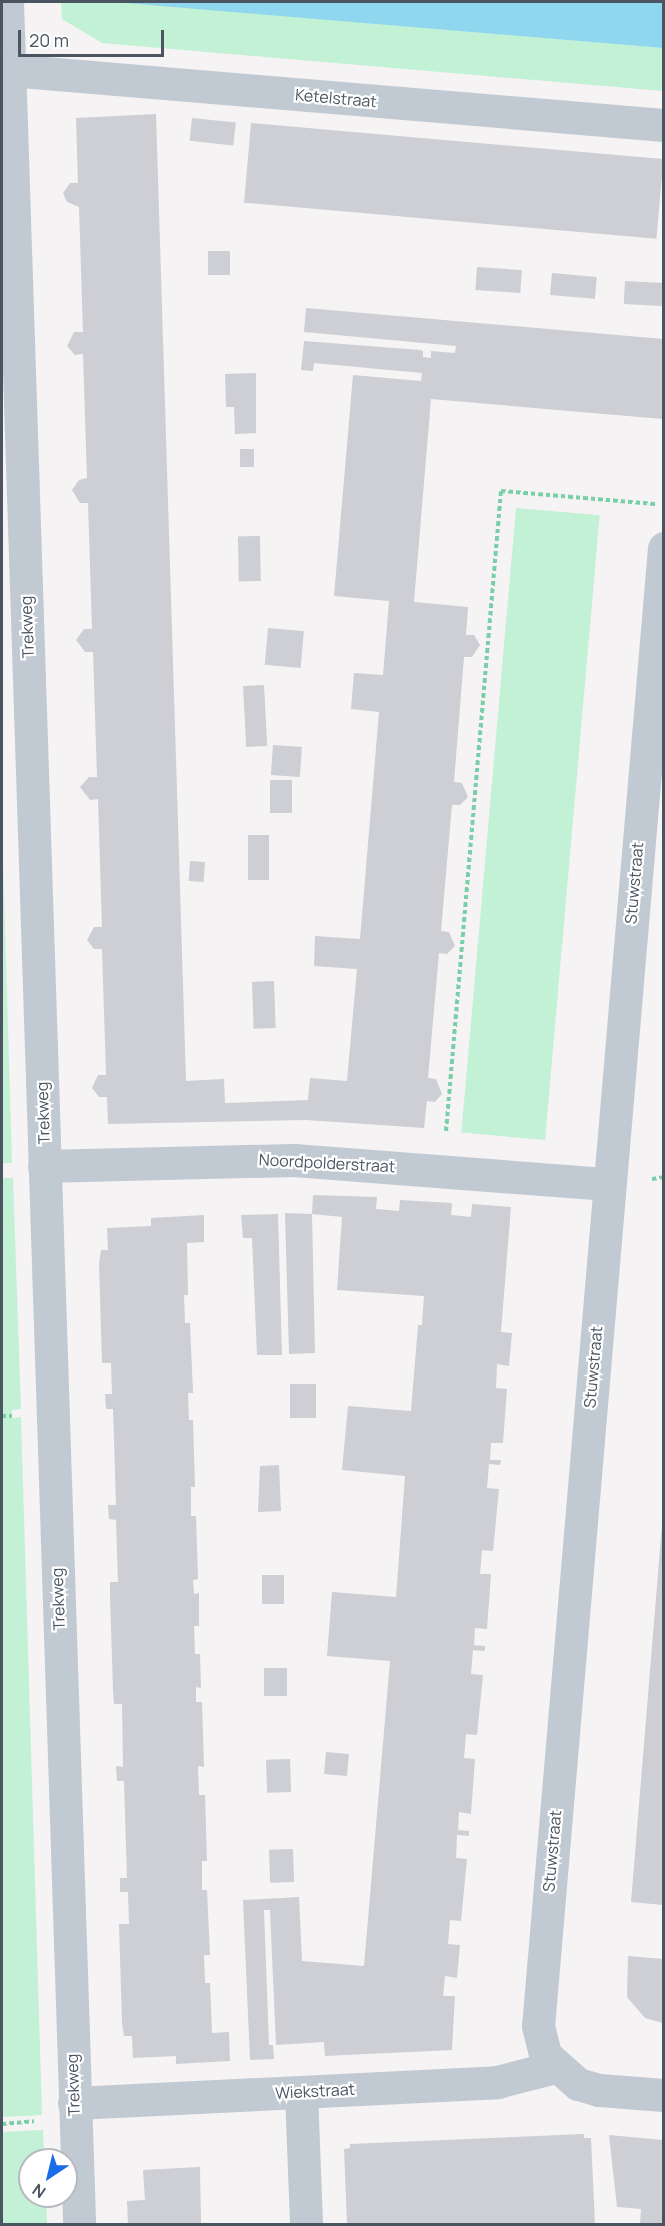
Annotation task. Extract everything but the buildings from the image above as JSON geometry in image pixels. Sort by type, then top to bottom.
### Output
[{"type":"street","name":"Trekweg","points":[[7,2],[79,2224]]},
{"type":"street","name":"Ketelstraat","points":[[9,70],[663,125]]},
{"type":"street","name":"Stuwstraat","points":[[663,548],[538,2026],[542,2049],[555,2067],[588,2087],[663,2095]]},
{"type":"street","name":"Noordpolderstraat","points":[[44,1166],[275,1159],[608,1184]]},
{"type":"street","name":"Wiekstraat","points":[[74,2103],[497,2082],[555,2067]]},
{"type":"street","points":[[301,2092],[306,2224]]},
{"type":"path","points":[[443,1170],[501,491],[663,505]]},
{"type":"green space","points":[[61,2],[123,2],[663,48],[663,91],[102,43],[62,19]]},
{"type":"green space","points":[[516,508],[600,515],[545,1140],[461,1133]]},
{"type":"green space","points":[[2,824],[12,1163],[2,1163]]},
{"type":"green space","points":[[2,1178],[13,1178],[21,1409],[12,1410],[12,1418],[21,1417],[42,2115],[2,2117]]},
{"type":"green space","points":[[43,2130],[44,2148],[18,2148],[18,2208],[46,2208],[47,2224],[2,2224],[2,2132]]},
{"type":"water","points":[[123,2],[663,2],[663,48],[126,3]]}]
